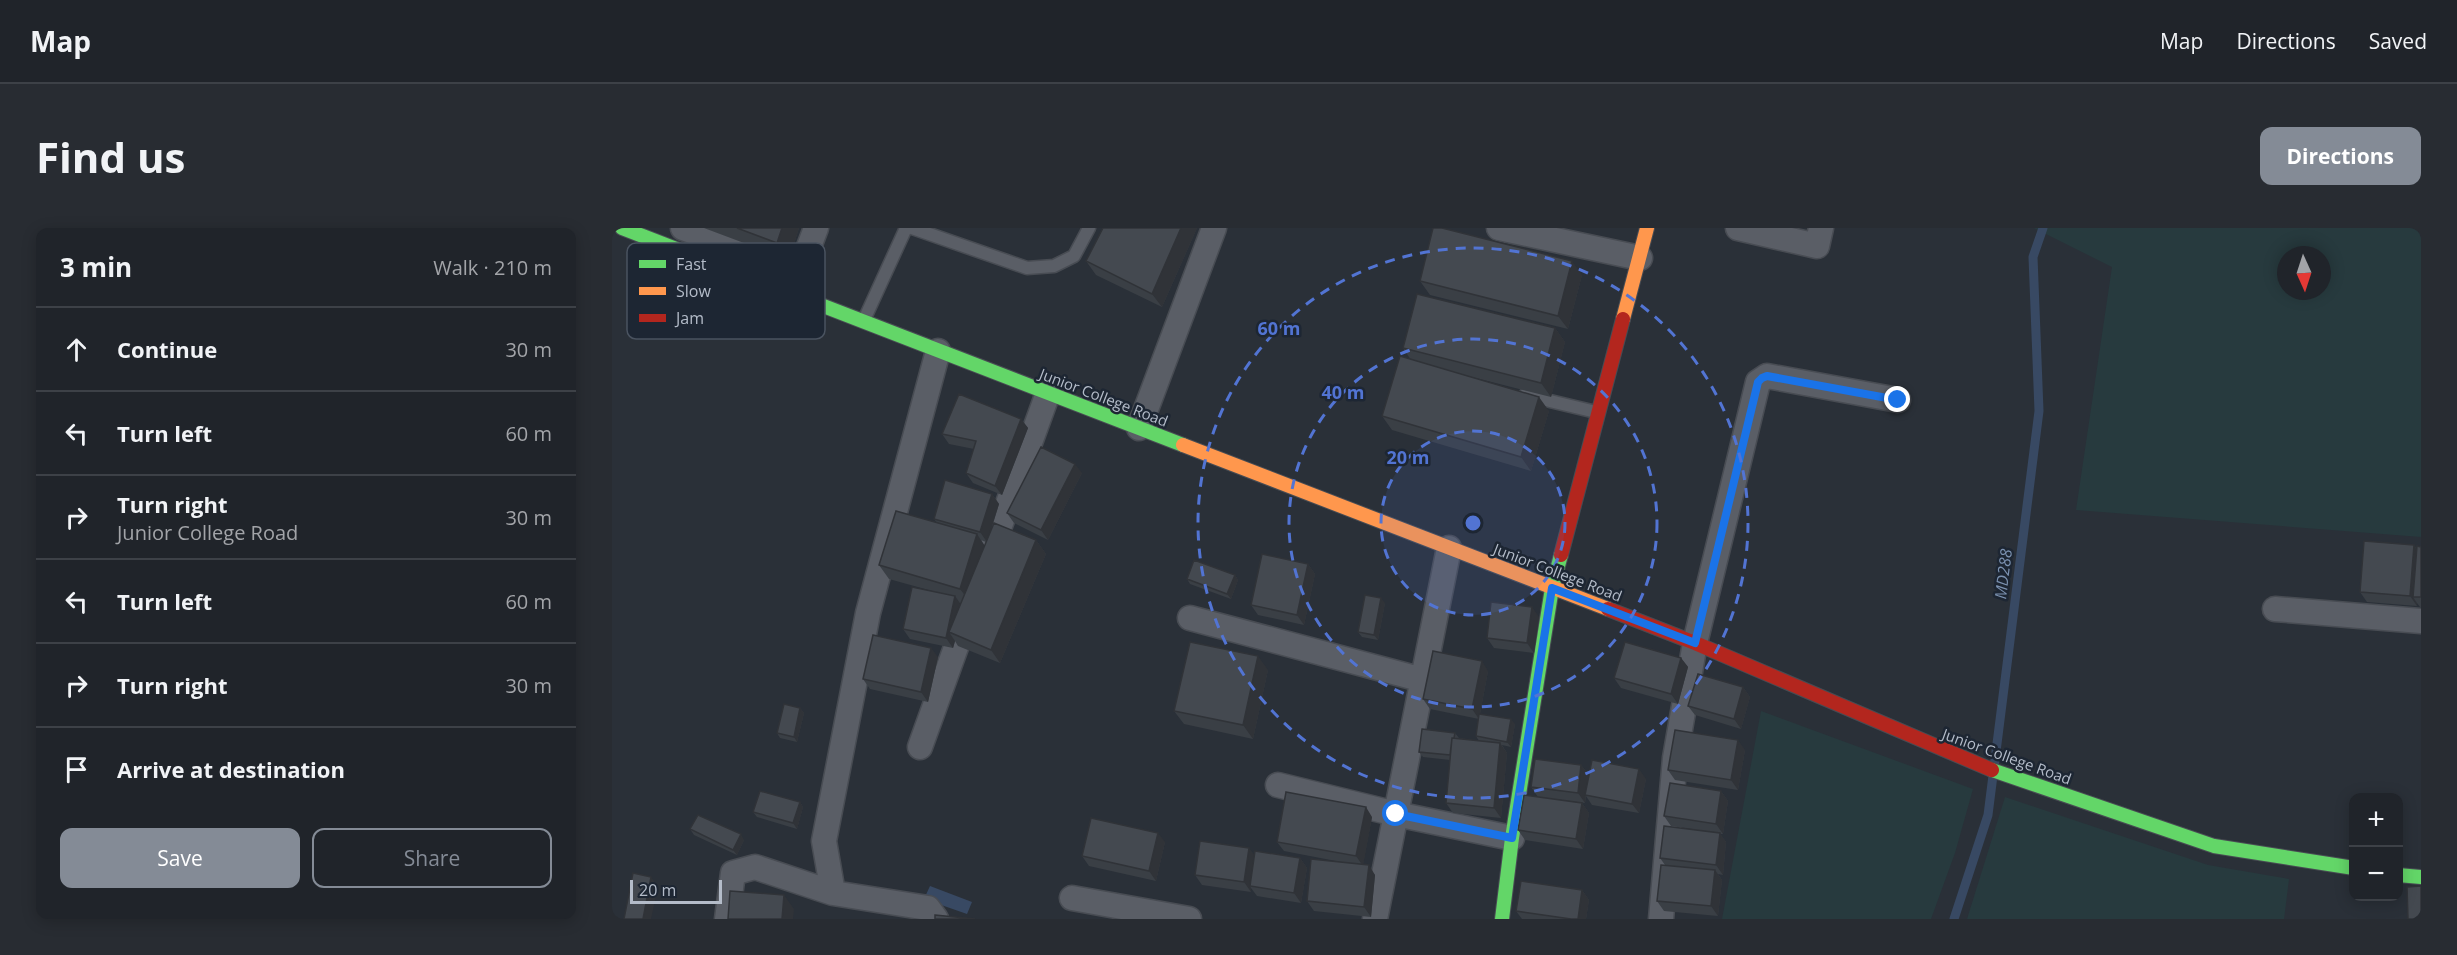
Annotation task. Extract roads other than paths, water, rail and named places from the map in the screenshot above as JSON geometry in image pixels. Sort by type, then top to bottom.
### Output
[{"type":"street","name":"Junior College Road","points":[[622,228],[661,243]]},
{"type":"street","points":[[683,228],[728,243]]},
{"type":"street","points":[[811,243],[816,228]]},
{"type":"street","points":[[1139,428],[1214,228]]},
{"type":"street","points":[[1499,228],[1640,258]]},
{"type":"street","points":[[1502,919],[1512,838],[1552,588],[1647,228]]},
{"type":"street","points":[[1738,228],[1817,246],[1821,228]]},
{"type":"street","name":"Junior College Road","points":[[825,308],[1695,643],[1978,765],[2214,846],[2349,867]]},
{"type":"street","points":[[833,893],[824,841],[868,613],[938,351]]},
{"type":"street","points":[[1660,919],[1675,758],[1695,643],[1758,382],[1767,376],[1898,400]]},
{"type":"street","points":[[920,747],[1048,393]]},
{"type":"street","points":[[1375,919],[1449,548]]},
{"type":"street","points":[[2275,609],[2421,621]]},
{"type":"street","points":[[1190,618],[1423,680]]},
{"type":"street","points":[[1278,784],[1396,814],[1512,838]]},
{"type":"street","points":[[727,919],[734,873],[755,867],[833,893],[928,908],[936,919]]},
{"type":"street","points":[[2403,875],[2421,877]]},
{"type":"street","points":[[1072,898],[1189,919]]},
{"type":"lane","points":[[863,323],[906,228]]},
{"type":"lane","points":[[912,228],[1027,268],[1054,266],[1074,256],[1089,228]]},
{"type":"lane","points":[[1515,393],[1600,413]]},
{"type":"water","points":[[930,886],[972,902],[967,914],[924,899]]},
{"type":"waterway","name":"MD288","points":[[1954,919],[1988,815],[2039,411],[2033,257],[2043,228]]}]
